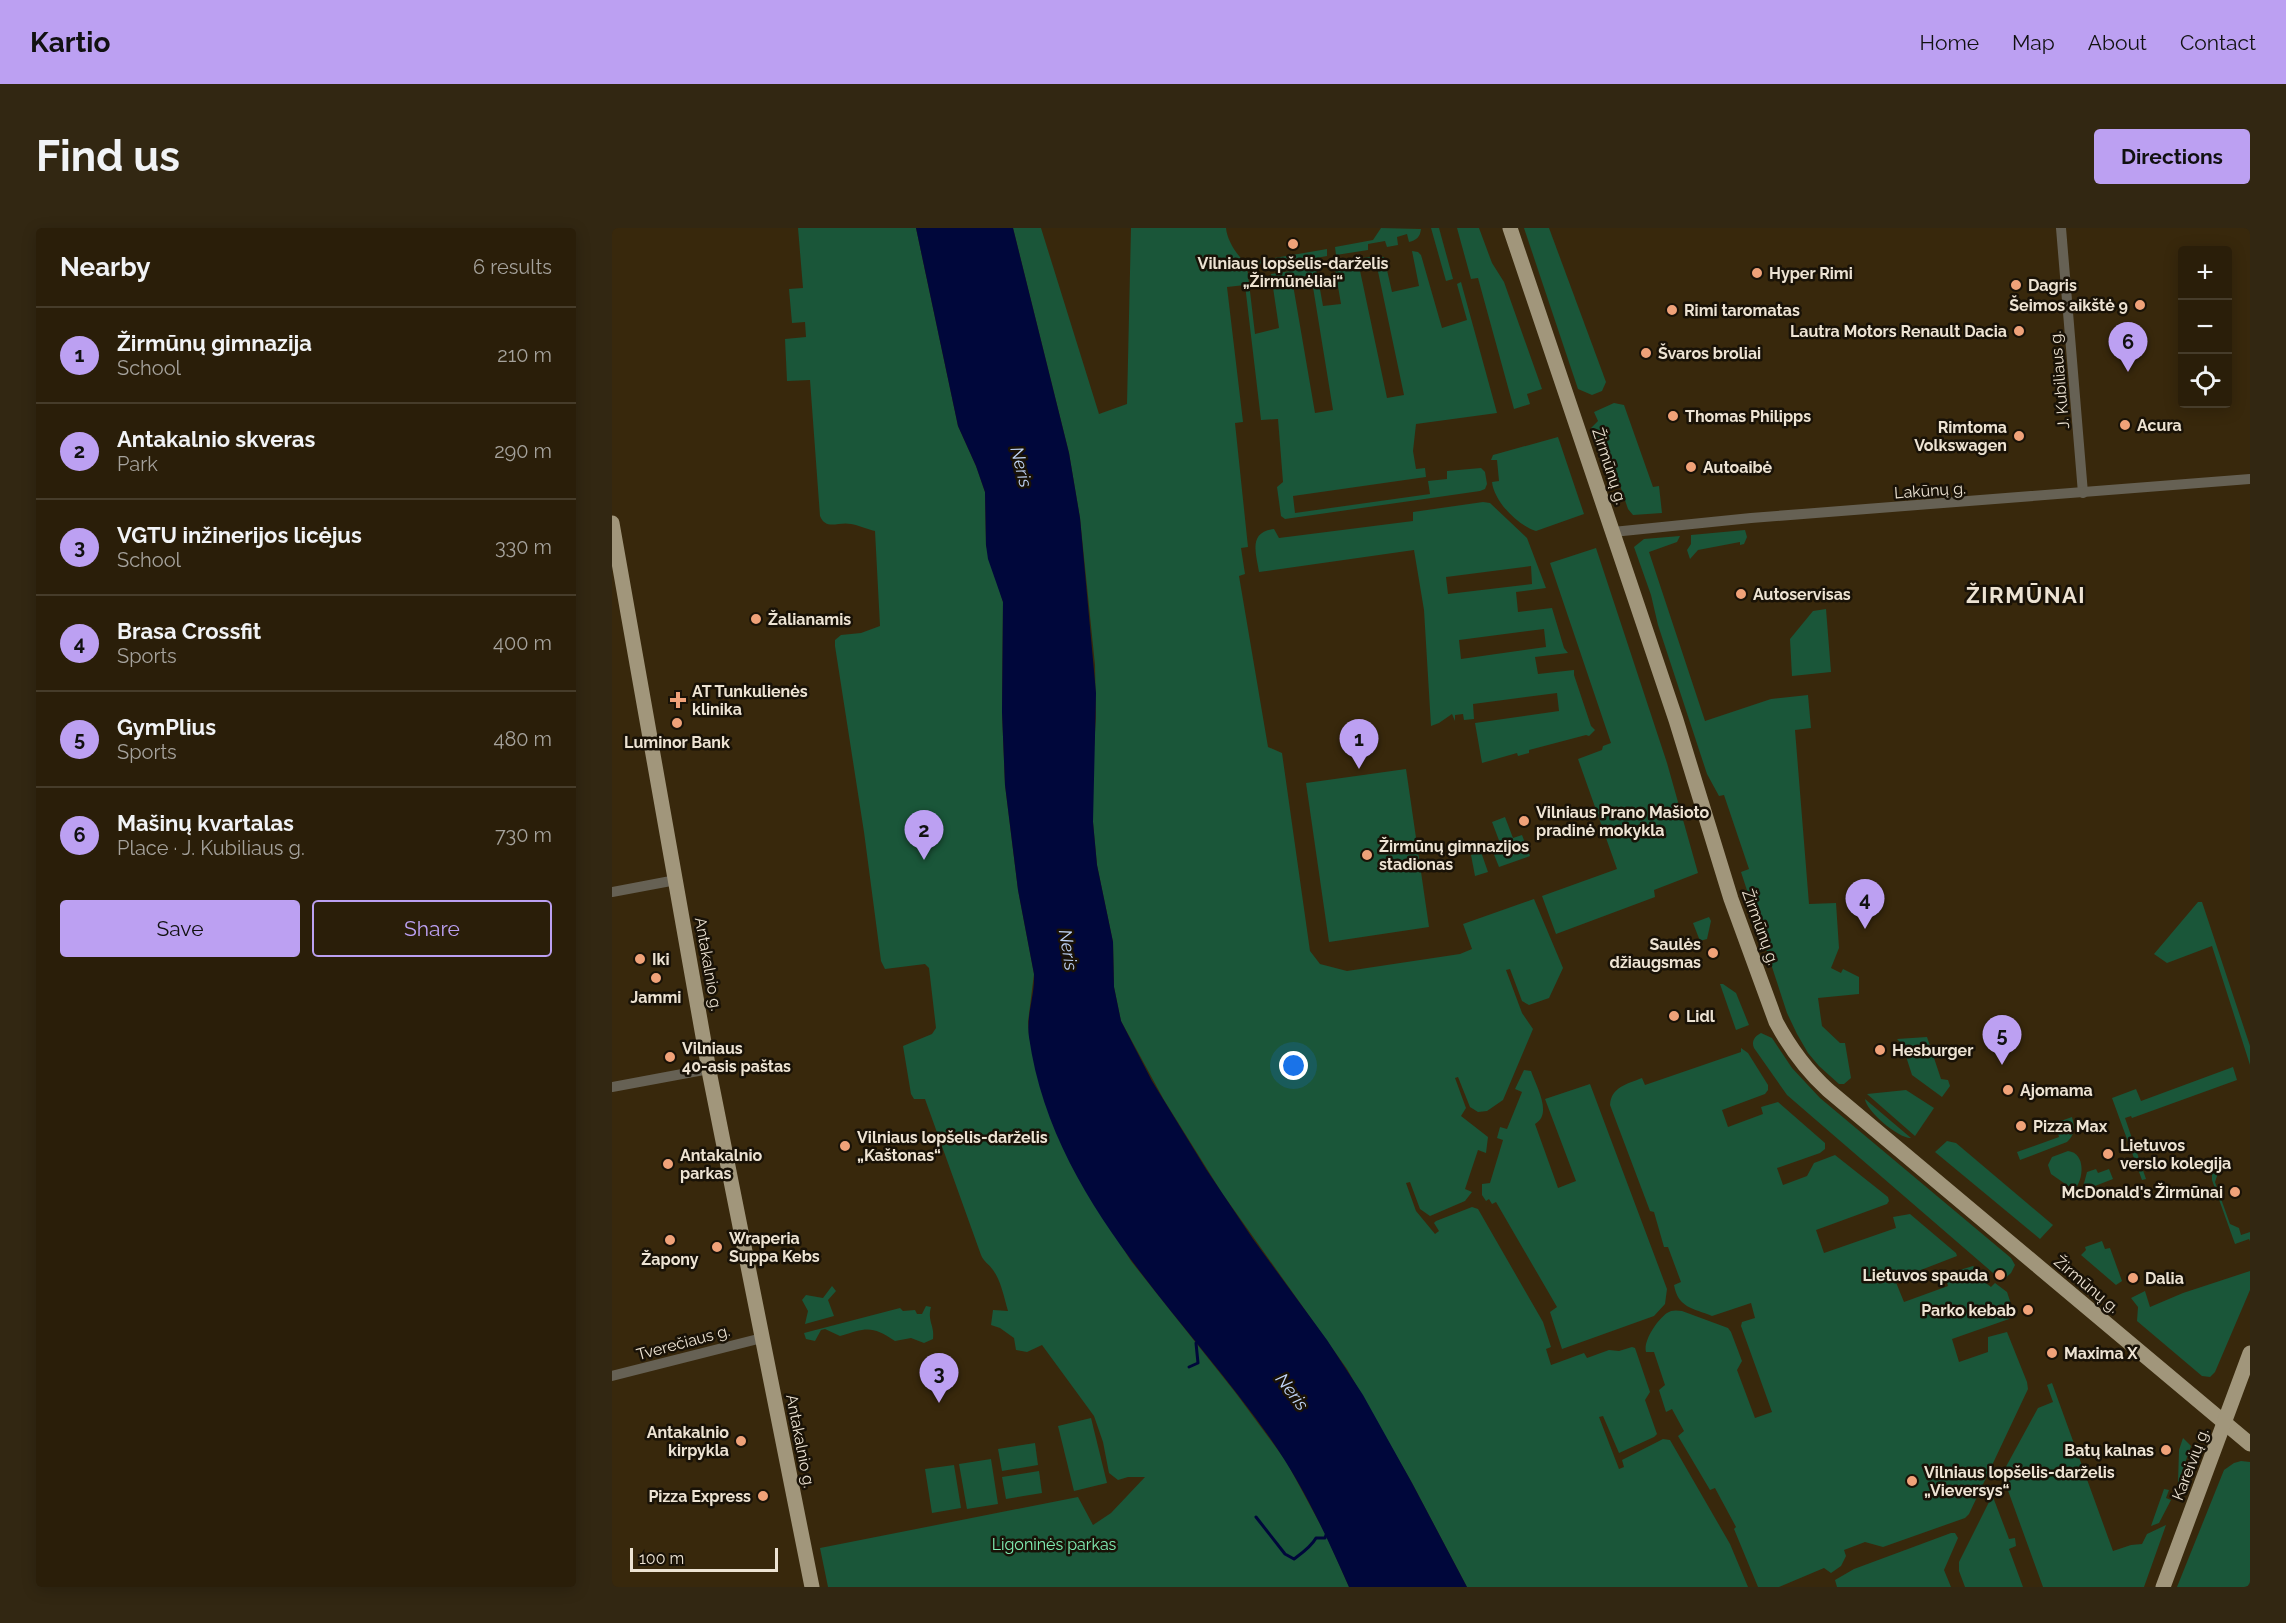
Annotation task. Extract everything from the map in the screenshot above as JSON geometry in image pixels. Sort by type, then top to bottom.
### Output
[{"type":"main road","name":"Žirmūnų g.","points":[[1513,232],[1677,720],[1731,899],[1776,1022],[1793,1052],[1828,1090],[2250,1444]]},
{"type":"main road","name":"Antakalnio g.","points":[[612,528],[709,1069],[812,1587]]},
{"type":"main road","name":"Kareivių g.","points":[[2163,1587],[2250,1353]]},
{"type":"street","name":"J. Kubiliaus g.","points":[[2061,228],[2083,494]]},
{"type":"street","name":"Lakūnų g.","points":[[1613,532],[1769,517],[2083,494],[2250,479]]},
{"type":"street","points":[[612,892],[676,880]]},
{"type":"street","points":[[612,1087],[709,1069]]},
{"type":"street","name":"Tverečiaus g.","points":[[612,1376],[762,1338]]},
{"type":"green space","name":"Ligoninės parkas","points":[[798,228],[916,228],[958,426],[985,492],[986,545],[1003,602],[1002,712],[1005,785],[1018,890],[1034,974],[1028,1022],[1040,1085],[1061,1143],[1074,1170],[1131,1261],[1235,1392],[1286,1461],[1326,1535],[1349,1587],[828,1587],[820,1548],[1078,1497],[1093,1525],[1111,1513],[1145,1477],[1128,1477],[1118,1480],[1109,1473],[1103,1442],[1094,1416],[1042,1345],[1027,1352],[1016,1350],[1014,1338],[1000,1328],[991,1325],[993,1310],[1008,1311],[1000,1284],[996,1274],[981,1255],[925,1099],[914,1099],[911,1094],[903,1046],[932,1034],[936,1028],[929,968],[925,964],[885,969],[881,961],[864,832],[835,646],[835,640],[841,635],[861,633],[880,626],[875,531],[846,523],[829,524],[820,516],[810,380],[787,381],[785,339],[806,337],[805,322],[792,323],[789,289],[803,288]]},
{"type":"green space","points":[[1013,228],[1041,228],[1099,414],[1127,404],[1131,228],[1226,228],[1233,247],[1246,263],[1327,249],[1327,256],[1272,266],[1269,262],[1247,266],[1255,334],[1279,328],[1271,274],[1316,267],[1323,306],[1341,304],[1334,263],[1374,256],[1384,257],[1392,292],[1419,286],[1412,251],[1418,252],[1421,255],[1442,328],[1467,320],[1457,284],[1461,282],[1497,413],[1416,424],[1413,451],[1416,469],[1425,468],[1426,477],[1293,496],[1295,513],[1430,494],[1428,481],[1447,479],[1447,471],[1481,468],[1485,472],[1487,484],[1485,489],[1285,519],[1281,516],[1277,487],[1283,482],[1278,419],[1261,420],[1245,285],[1227,287],[1243,422],[1235,423],[1248,547],[1241,548],[1245,574],[1239,576],[1268,747],[1282,753],[1310,951],[1320,964],[1347,971],[1460,954],[1472,949],[1463,924],[1534,899],[1563,968],[1549,998],[1529,1005],[1522,1001],[1510,969],[1506,970],[1522,1013],[1533,1029],[1503,1100],[1487,1111],[1478,1112],[1470,1107],[1458,1077],[1455,1078],[1466,1108],[1461,1116],[1488,1137],[1486,1153],[1478,1150],[1465,1189],[1472,1192],[1465,1201],[1430,1216],[1420,1209],[1410,1182],[1406,1183],[1416,1211],[1435,1234],[1439,1231],[1434,1223],[1436,1221],[1472,1207],[1478,1209],[1543,1322],[1551,1347],[1546,1349],[1551,1365],[1584,1353],[1587,1358],[1609,1350],[1635,1348],[1650,1392],[1645,1400],[1657,1434],[1619,1453],[1603,1416],[1599,1417],[1619,1469],[1624,1467],[1622,1460],[1663,1439],[1670,1440],[1730,1544],[1748,1587],[1467,1587],[1412,1483],[1347,1369],[1222,1193],[1164,1100],[1121,1021],[1114,987],[1113,942],[1097,865],[1093,822],[1095,665],[1080,518],[1069,453]],"holes":[[[1376,262],[1404,395],[1387,398],[1359,266]],[[1311,275],[1333,410],[1315,413],[1292,279]]]},
{"type":"green space","points":[[1381,228],[1421,229],[1419,236],[1409,242],[1407,234],[1397,237],[1398,245],[1387,247],[1385,241],[1368,244],[1368,250],[1336,255],[1335,247],[1373,240]]},
{"type":"green space","points":[[1431,228],[1439,228],[1453,279],[1446,281]]},
{"type":"green space","points":[[1457,228],[1479,228],[1492,263],[1504,282],[1542,389],[1527,394],[1530,404],[1514,409],[1478,278],[1471,279]]},
{"type":"green space","points":[[1524,228],[1549,228],[1606,382],[1602,391],[1592,395],[1578,389]]},
{"type":"green space","points":[[1614,403],[1624,405],[1653,487],[1659,486],[1662,513],[1633,515],[1628,509],[1615,471],[1610,472],[1591,428],[1598,421],[1594,412]]},
{"type":"green space","points":[[1558,437],[1584,514],[1536,531],[1514,518],[1497,497],[1492,482],[1499,481],[1497,460],[1491,460],[1493,455]]},
{"type":"green space","points":[[1483,502],[1490,503],[1527,538],[1546,588],[1516,592],[1518,612],[1552,608],[1564,648],[1568,653],[1535,657],[1538,674],[1574,670],[1591,726],[1595,730],[1589,736],[1529,750],[1529,753],[1518,756],[1517,753],[1482,763],[1475,723],[1559,711],[1557,693],[1473,704],[1474,719],[1464,720],[1463,714],[1455,715],[1455,721],[1452,714],[1431,726],[1424,610],[1414,550],[1259,572],[1257,539],[1266,531],[1274,529],[1279,538],[1413,521],[1413,512]],"holes":[[[1531,566],[1532,584],[1448,594],[1446,577]],[[1544,629],[1546,647],[1461,659],[1459,640]]]},
{"type":"green space","points":[[1745,530],[1747,537],[1744,544],[1740,545],[1740,542],[1698,550],[1690,559],[1687,550],[1691,544],[1691,535]]},
{"type":"green space","points":[[1680,536],[1677,542],[1649,552],[1705,721],[1771,699],[1808,695],[1811,728],[1795,730],[1809,904],[1836,903],[1839,948],[1831,968],[1841,973],[1843,969],[1859,977],[1859,994],[1818,998],[1822,1026],[1840,1043],[1845,1043],[1851,1078],[1844,1084],[1839,1084],[1808,1053],[1787,1013],[1741,872],[1749,869],[1724,795],[1719,796],[1707,774],[1634,547],[1644,539]]},
{"type":"green space","points":[[1596,548],[1667,763],[1698,873],[1654,890],[1655,897],[1556,934],[1542,896],[1617,869],[1578,759],[1602,750],[1603,746],[1611,743],[1550,563]]},
{"type":"green space","points":[[1826,609],[1831,672],[1792,676],[1790,639],[1813,611]]},
{"type":"green space","name":"Žirmūnų gimnazijos stadionas","points":[[1406,769],[1429,927],[1329,942],[1306,783]]},
{"type":"green space","points":[[1505,817],[1513,838],[1522,835],[1530,856],[1499,867],[1491,847],[1500,843],[1492,822]]},
{"type":"green space","points":[[1481,852],[1488,872],[1475,876],[1471,855]]},
{"type":"green space","points":[[2198,902],[2202,902],[2250,1046],[2250,1065],[2212,946],[2167,963],[2154,954]]},
{"type":"green space","points":[[1709,917],[1711,921],[1707,939],[1700,941],[1693,923]]},
{"type":"green space","points":[[1720,984],[1736,993],[1749,1025],[1736,1030]]},
{"type":"green space","points":[[1761,1033],[1772,1038],[1792,1068],[1820,1098],[2011,1258],[2015,1265],[2011,1273],[2003,1280],[2000,1279],[1787,1095],[1754,1048],[1754,1039]]},
{"type":"green space","points":[[1927,1037],[1941,1079],[1948,1080],[1950,1086],[1942,1097],[1912,1075],[1902,1044],[1897,1039]]},
{"type":"green space","points":[[1741,1048],[1748,1053],[1768,1085],[1768,1090],[1765,1094],[1722,1110],[1728,1127],[1763,1114],[1761,1107],[1778,1102],[1825,1143],[1825,1149],[1820,1153],[1777,1168],[1783,1185],[1807,1176],[1814,1163],[1835,1155],[1888,1197],[1887,1204],[1816,1230],[1824,1253],[1896,1228],[1893,1217],[1910,1214],[1957,1256],[1895,1280],[1904,1302],[1948,1286],[1946,1279],[1950,1273],[1973,1266],[1979,1271],[1977,1276],[1991,1287],[1995,1283],[2007,1292],[2013,1310],[2009,1319],[1952,1339],[1959,1362],[1988,1352],[1988,1337],[2007,1332],[2028,1389],[1969,1514],[1965,1518],[1883,1547],[1865,1542],[1844,1550],[1846,1556],[1841,1566],[1831,1573],[1824,1568],[1779,1587],[1758,1587],[1734,1529],[1736,1527],[1715,1488],[1710,1490],[1678,1436],[1684,1431],[1672,1409],[1666,1412],[1659,1390],[1665,1385],[1654,1352],[1646,1352],[1652,1331],[1659,1320],[1670,1311],[1682,1311],[1728,1328],[1742,1361],[1737,1370],[1755,1418],[1772,1412],[1741,1326],[1742,1322],[1755,1318],[1751,1303],[1712,1316],[1687,1306],[1679,1298],[1674,1285],[1681,1282],[1668,1247],[1664,1247],[1654,1212],[1650,1211],[1610,1105],[1613,1094],[1626,1084],[1642,1078],[1645,1085],[1741,1052]]},
{"type":"green space","points":[[2233,1067],[2237,1080],[2132,1118],[2131,1116],[2125,1118],[2146,1179],[2142,1180],[2112,1098],[2136,1089],[2141,1101]]},
{"type":"green space","points":[[1524,1070],[1531,1071],[1542,1099],[1543,1114],[1535,1124],[1558,1188],[1576,1181],[1545,1099],[1590,1084],[1667,1289],[1665,1304],[1654,1316],[1562,1349],[1550,1312],[1557,1307],[1496,1202],[1492,1204],[1489,1199],[1486,1201],[1482,1195],[1482,1184],[1490,1183],[1503,1140],[1497,1138],[1500,1127],[1507,1129],[1522,1092],[1515,1089]]},
{"type":"green space","points":[[1906,1090],[1934,1108],[1915,1136],[1867,1094]]},
{"type":"green space","points":[[1865,1099],[1911,1138],[1899,1134],[1884,1123],[1871,1110]]},
{"type":"green space","points":[[2072,1117],[2074,1131],[2067,1142],[2020,1160],[2017,1152],[2059,1137],[2055,1123]]},
{"type":"green space","points":[[1947,1141],[1956,1143],[2053,1225],[2040,1239],[1935,1152]]},
{"type":"green space","points":[[2068,1151],[2078,1157],[2082,1168],[2080,1180],[2074,1190],[2051,1174],[2048,1165],[2052,1157]]},
{"type":"green space","points":[[2096,1169],[2098,1173],[2109,1169],[2113,1179],[2082,1191],[2087,1172]]},
{"type":"green space","points":[[2219,1170],[2215,1182],[2230,1224],[2239,1228],[2241,1235],[2250,1232],[2250,1241],[2249,1239],[2235,1244],[2212,1180],[2212,1173]]},
{"type":"green space","points":[[2102,1241],[2105,1249],[2110,1248],[2122,1281],[2116,1285],[2081,1255],[2086,1250],[2085,1247]]},
{"type":"green space","points":[[2250,1271],[2250,1290],[2215,1372],[2210,1377],[2202,1376],[2137,1321],[2138,1307],[2131,1298],[2145,1291],[2150,1307],[2183,1293]]},
{"type":"green space","points":[[832,1286],[836,1291],[828,1300],[834,1316],[805,1324],[808,1311],[802,1300],[806,1295],[823,1298]]},
{"type":"green space","points":[[926,1306],[931,1307],[933,1339],[924,1343],[911,1338],[895,1341],[874,1330],[856,1331],[840,1336],[825,1329],[821,1330],[815,1341],[806,1339],[804,1333],[900,1308],[903,1311],[915,1310],[917,1314],[922,1314]]},
{"type":"green space","points":[[2052,1383],[2113,1551],[2142,1544],[2147,1534],[2166,1525],[2144,1587],[2043,1587],[2002,1474],[2038,1408],[2053,1402],[2047,1385]]},
{"type":"green space","points":[[1091,1418],[1107,1483],[1074,1491],[1058,1426]]},
{"type":"green space","points":[[2183,1438],[2191,1446],[2178,1483],[2179,1450]]},
{"type":"green space","points":[[1035,1443],[1038,1465],[1002,1471],[998,1449]]},
{"type":"green space","points":[[991,1459],[998,1504],[967,1509],[959,1464]]},
{"type":"green space","points":[[2241,1461],[2250,1462],[2250,1587],[2177,1587],[2224,1470]]},
{"type":"green space","points":[[954,1465],[961,1508],[932,1513],[925,1469]]},
{"type":"green space","points":[[1039,1471],[1042,1493],[1006,1499],[1002,1477]]},
{"type":"green space","points":[[2164,1489],[2169,1490],[2166,1498],[2171,1500],[2159,1523],[2151,1526]]},
{"type":"green space","points":[[1993,1497],[2009,1539],[2015,1538],[2016,1546],[2009,1549],[2023,1587],[1965,1587],[1959,1571],[1959,1562]]},
{"type":"green space","points":[[1955,1533],[1958,1538],[1944,1570],[1951,1587],[1837,1587],[1835,1580],[1854,1569]]},
{"type":"water","name":"Neris","points":[[916,228],[1013,228],[1069,453],[1080,518],[1096,693],[1093,822],[1097,865],[1113,942],[1114,987],[1121,1021],[1152,1081],[1206,1169],[1253,1239],[1327,1340],[1363,1395],[1467,1587],[1349,1587],[1332,1548],[1282,1456],[1235,1391],[1125,1251],[1092,1202],[1064,1151],[1042,1096],[1029,1037],[1034,974],[1018,890],[1005,785],[1002,712],[1003,602],[988,559],[985,492],[958,426]]},
{"type":"waterway","points":[[1189,1367],[1198,1363],[1196,1343]]},
{"type":"waterway","points":[[1256,1517],[1285,1554],[1294,1559],[1316,1538],[1325,1538],[1326,1535]]},
{"type":"place","name":"Vilniaus lopšelis-darželis „Žirmūnėliai“","points":[[1293,244]]},
{"type":"place","name":"Hyper Rimi","points":[[1757,273]]},
{"type":"place","name":"Dagris","points":[[2016,285]]},
{"type":"place","name":"Šeimos aikštė 9","points":[[2140,305]]},
{"type":"place","name":"Rimi taromatas","points":[[1672,310]]},
{"type":"place","name":"Lautra Motors Renault Dacia","points":[[2019,331]]},
{"type":"place","name":"Švaros broliai","points":[[1646,353]]},
{"type":"place","name":"Mašinų kvartalas","points":[[2128,372]]},
{"type":"place","name":"Thomas Philipps","points":[[1673,416]]},
{"type":"place","name":"Acura","points":[[2125,425]]},
{"type":"place","name":"Rimtoma Volkswagen","points":[[2019,436]]},
{"type":"place","name":"Autoaibė","points":[[1691,467]]},
{"type":"place","name":"Autoservisas","points":[[1741,594]]},
{"type":"place","name":"Žalianamis","points":[[756,619]]},
{"type":"place","name":"AT Tunkulienės klinika","points":[[678,700]]},
{"type":"place","name":"Luminor Bank","points":[[677,723]]},
{"type":"place","name":"Žirmūnų gimnazija","points":[[1359,769]]},
{"type":"place","name":"Vilniaus Prano Mašioto pradinė mokykla","points":[[1524,821]]},
{"type":"place","name":"Žirmūnų gimnazijos stadionas","points":[[1367,855]]},
{"type":"place","name":"Antakalnio skveras","points":[[924,860]]},
{"type":"place","name":"Brasa Crossfit","points":[[1865,929]]},
{"type":"place","name":"Saulės džiaugsmas","points":[[1713,953]]},
{"type":"place","name":"Iki","points":[[640,959]]},
{"type":"place","name":"Jammi","points":[[656,978]]},
{"type":"place","name":"Lidl","points":[[1674,1016]]},
{"type":"place","name":"Hesburger","points":[[1880,1050]]},
{"type":"place","name":"Vilniaus 40-asis paštas","points":[[670,1057]]},
{"type":"place","name":"GymPlius","points":[[2002,1065]]},
{"type":"place","name":"Ajomama","points":[[2008,1090]]},
{"type":"place","name":"Pizza Max","points":[[2021,1126]]},
{"type":"place","name":"Vilniaus lopšelis-darželis „Kaštonas“","points":[[845,1146]]},
{"type":"place","name":"Lietuvos verslo kolegija","points":[[2108,1154]]},
{"type":"place","name":"Antakalnio parkas","points":[[668,1164]]},
{"type":"place","name":"McDonald's Žirmūnai","points":[[2235,1192]]},
{"type":"place","name":"Žapony","points":[[670,1240]]},
{"type":"place","name":"Wraperia Suppa Kebs","points":[[717,1247]]},
{"type":"place","name":"Lietuvos spauda","points":[[2000,1275]]},
{"type":"place","name":"Dalia","points":[[2133,1278]]},
{"type":"place","name":"Parko kebab","points":[[2028,1310]]},
{"type":"place","name":"Maxima X","points":[[2052,1353]]},
{"type":"place","name":"VGTU inžinerijos licėjus","points":[[939,1403]]},
{"type":"place","name":"Antakalnio kirpykla","points":[[741,1441]]},
{"type":"place","name":"Batų kalnas","points":[[2166,1450]]},
{"type":"place","name":"Vilniaus lopšelis-darželis „Vieversys“","points":[[1912,1481]]},
{"type":"place","name":"Pizza Express","points":[[763,1496]]},
{"type":"district","name":"ŽIRMŪNAI","points":[[2026,595]]}]
